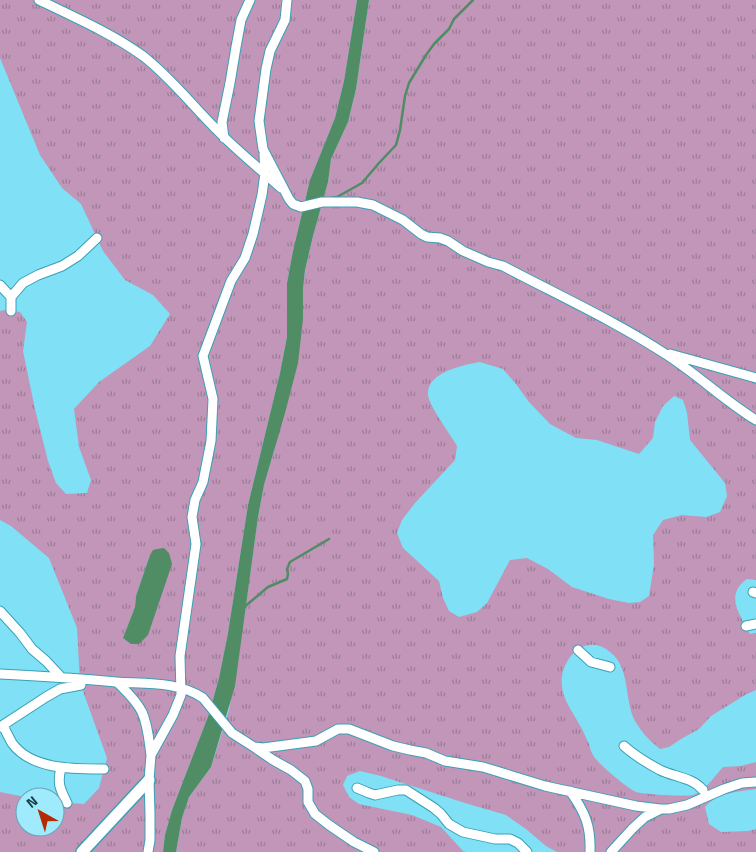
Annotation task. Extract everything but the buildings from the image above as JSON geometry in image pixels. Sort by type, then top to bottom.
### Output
[{"type":"main road","points":[[82,852],[149,780]]},
{"type":"street","points":[[39,0],[91,26],[143,56],[170,80],[224,138],[285,191]]},
{"type":"street","points":[[224,138],[222,122],[236,47],[242,20],[250,0]]},
{"type":"street","points":[[151,755],[173,715],[181,695],[180,656],[196,544],[192,517],[195,500],[203,482],[211,441],[213,399],[204,356],[218,312],[231,281],[245,258],[254,234],[265,173],[259,121],[266,69],[270,51],[285,20],[287,0]]},
{"type":"street","points":[[263,149],[293,204],[300,207],[322,202],[357,202],[373,205],[388,211],[426,237],[440,238],[448,241],[463,251],[488,262],[503,266],[611,322],[661,351],[756,420]]},
{"type":"street","points":[[11,311],[11,297],[23,283],[62,266],[78,256],[97,238]]},
{"type":"street","points":[[0,285],[11,297]]},
{"type":"street","points":[[661,351],[756,378]]},
{"type":"street","points":[[0,611],[32,649],[61,677]]},
{"type":"street","points":[[746,626],[756,624]]},
{"type":"street","points":[[578,650],[592,662],[610,667]]},
{"type":"street","points":[[0,674],[158,684],[196,693],[203,698],[232,733],[291,770],[304,781],[308,789],[308,802],[314,814],[354,842],[374,852]]},
{"type":"street","points":[[117,682],[141,711],[146,724],[151,755],[149,780],[150,840],[148,852]]},
{"type":"street","points":[[80,685],[60,689],[2,726],[13,744],[31,759],[61,768],[104,769]]},
{"type":"street","points":[[254,747],[272,747],[316,741],[338,729],[349,729],[393,746],[426,753],[445,761],[483,767],[545,786],[636,806],[660,809],[687,805],[724,789],[742,783],[756,782]]},
{"type":"street","points":[[624,746],[636,757],[661,770],[693,782],[703,790]]},
{"type":"street","points":[[61,768],[58,779],[67,803]]},
{"type":"street","points":[[357,788],[375,795],[406,790],[434,808],[449,824],[463,832],[495,839],[510,839],[518,843],[527,852]]},
{"type":"street","points":[[570,791],[580,804],[588,820],[590,852]]},
{"type":"street","points":[[611,852],[632,828],[645,817],[660,809]]},
{"type":"green space","points":[[0,0],[357,0],[344,81],[335,118],[310,180],[293,251],[287,283],[287,337],[248,505],[219,678],[209,714],[172,810],[165,835],[163,852],[0,852],[0,792],[15,795],[15,837],[65,837],[65,803],[84,804],[99,788],[107,758],[80,683],[77,628],[49,558],[11,526],[0,520],[0,311],[20,312],[27,322],[23,351],[35,409],[48,461],[56,483],[66,494],[87,493],[91,480],[79,447],[74,409],[99,382],[150,346],[170,314],[153,295],[125,280],[103,251],[81,204],[62,188],[40,155],[0,58]],"holes":[[[169,553],[123,638],[135,607],[136,596],[150,555]]]},
{"type":"green space","points":[[369,0],[756,0],[756,580],[747,579],[740,585],[735,598],[736,605],[750,634],[756,633],[756,690],[711,716],[699,729],[669,747],[660,749],[646,736],[635,721],[631,712],[620,664],[606,649],[597,645],[589,645],[574,653],[564,668],[562,686],[566,701],[583,731],[593,755],[600,764],[636,792],[683,796],[693,795],[705,787],[723,767],[741,766],[756,762],[756,789],[735,792],[716,798],[705,807],[709,824],[721,832],[756,829],[756,852],[557,852],[546,846],[506,815],[360,771],[347,776],[343,785],[349,797],[359,804],[412,815],[441,827],[466,852],[176,852],[182,818],[189,797],[211,767],[229,710],[258,517],[264,485],[274,451],[305,270],[328,182],[331,159],[348,122],[356,89]],"holes":[[[480,362],[503,369],[529,402],[550,424],[576,438],[597,440],[639,454],[653,438],[655,422],[663,406],[674,396],[683,400],[687,413],[690,440],[725,483],[727,496],[720,512],[706,517],[682,515],[663,520],[653,535],[654,564],[649,596],[640,602],[629,603],[609,599],[572,587],[548,569],[527,558],[510,560],[487,603],[477,612],[459,617],[449,611],[443,598],[439,581],[403,548],[397,533],[402,520],[415,503],[455,460],[457,446],[429,400],[429,387],[439,375],[465,365]]]},
{"type":"shaded area","points":[[357,0],[369,0],[356,89],[348,122],[331,159],[328,182],[305,270],[303,319],[298,363],[264,485],[235,686],[211,767],[189,797],[182,818],[176,852],[163,852],[165,835],[172,810],[209,714],[219,678],[248,505],[287,337],[287,283],[293,251],[310,180],[335,118],[344,81]]},
{"type":"shaded area","points":[[164,548],[169,553],[172,564],[148,635],[139,644],[131,644],[123,638],[135,607],[136,596],[150,555],[153,550]]},
{"type":"waterway","points":[[332,198],[362,183],[396,145],[409,83],[434,44],[449,29],[454,19],[473,0]]},
{"type":"waterway","points":[[243,608],[268,587],[287,579],[287,569],[290,562],[329,539]]}]
